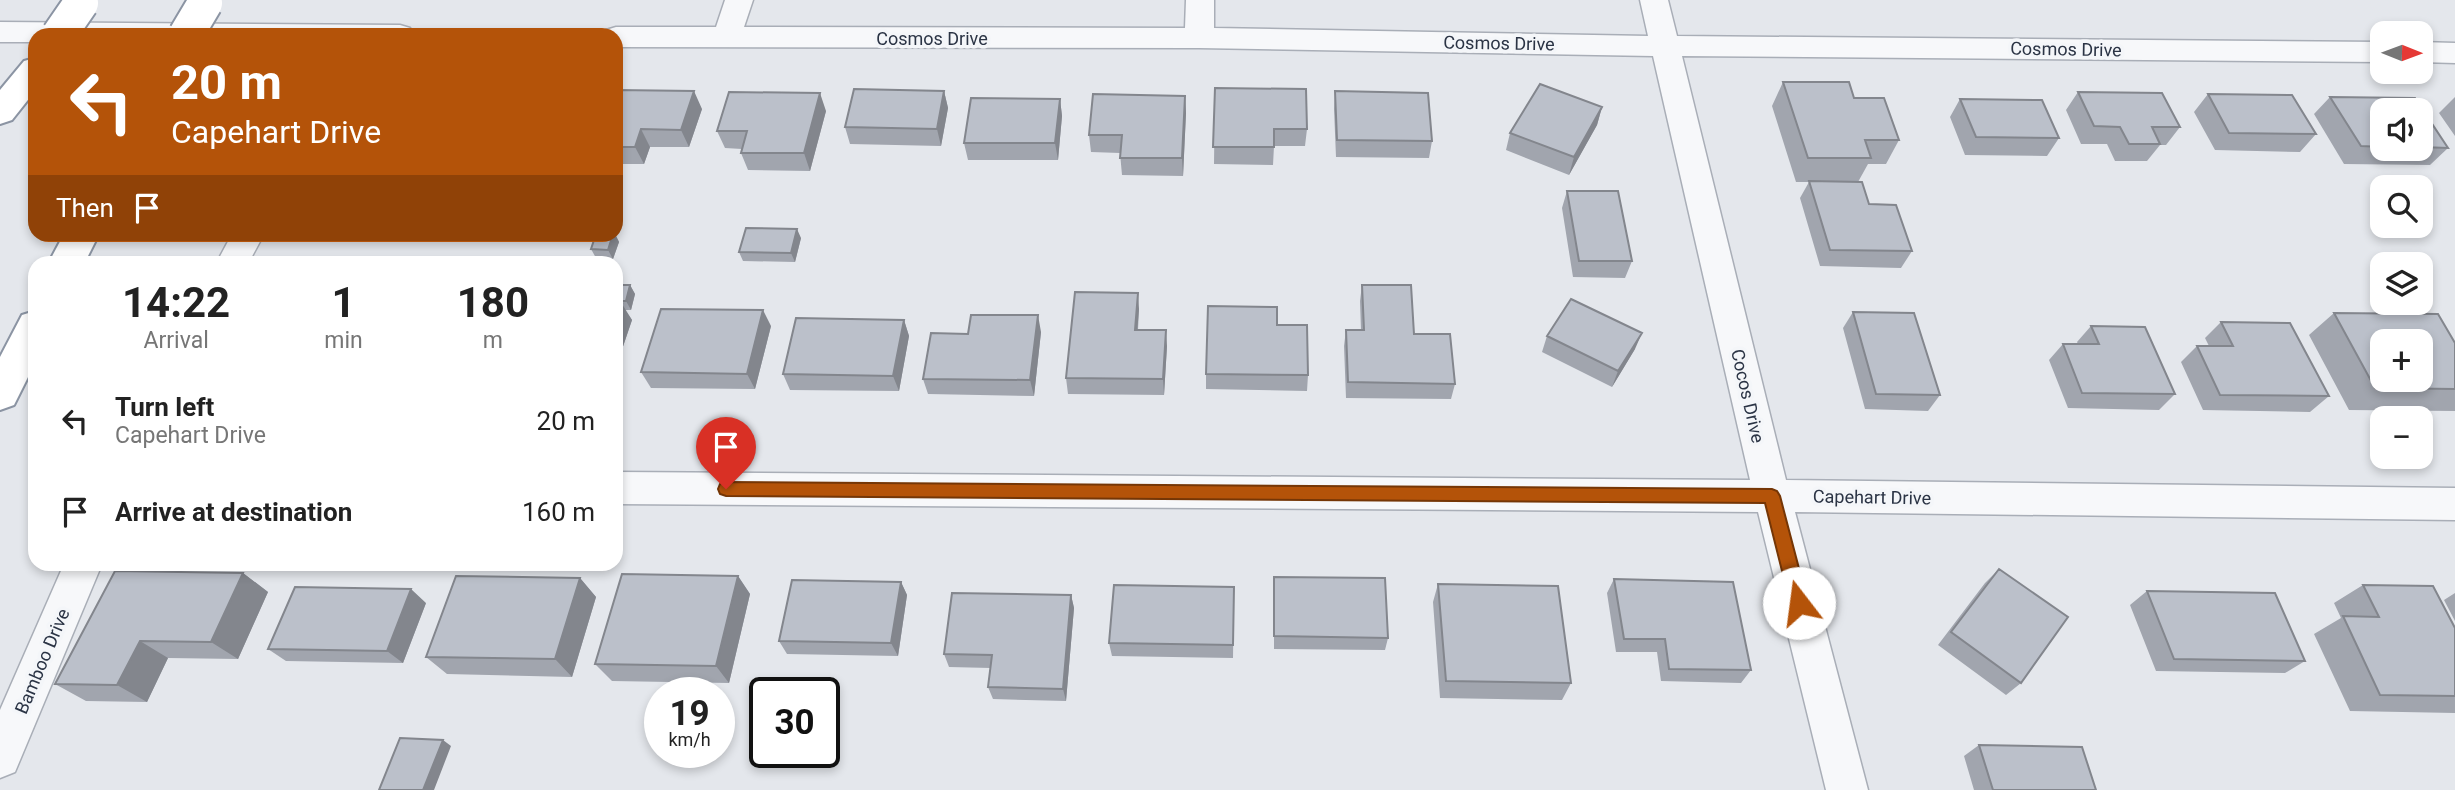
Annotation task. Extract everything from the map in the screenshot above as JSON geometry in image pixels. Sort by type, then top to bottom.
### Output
[{"type":"highway","points":[[64,28],[82,1]]},
{"type":"highway","points":[[190,28],[206,1]]},
{"type":"highway","points":[[0,112],[28,78]]},
{"type":"highway","points":[[0,394],[28,340]]},
{"type":"street","points":[[726,39],[739,0]]},
{"type":"street","points":[[1199,38],[1200,0]]},
{"type":"street","name":"Cocos Drive","points":[[1654,0],[1772,496],[1847,790]]},
{"type":"street","points":[[0,32],[28,32]]},
{"type":"street","name":"Cosmos Drive","points":[[623,37],[1199,38],[1665,46],[2370,52]]},
{"type":"street","points":[[2433,52],[2455,53]]},
{"type":"street","name":"Capehart Drive","points":[[623,488],[2455,504]]},
{"type":"street","name":"Bamboo Drive","points":[[0,758],[80,571]]},
{"type":"building","points":[[1783,82],[1849,82],[1854,98],[1884,98],[1899,140],[1865,140],[1871,158],[1808,158]]},
{"type":"building","points":[[1540,84],[1602,107],[1574,157],[1510,133]]},
{"type":"building","points":[[1215,88],[1306,89],[1307,129],[1274,129],[1274,147],[1213,147]]},
{"type":"building","points":[[854,89],[944,91],[937,129],[845,127]]},
{"type":"building","points":[[623,90],[694,91],[681,130],[641,129],[635,147],[623,147]]},
{"type":"building","points":[[1335,91],[1428,93],[1432,141],[1337,140]]},
{"type":"building","points":[[729,92],[820,93],[804,153],[741,153],[747,131],[717,131]]},
{"type":"building","points":[[2078,92],[2162,93],[2180,127],[2152,127],[2160,144],[2129,144],[2120,127],[2094,126]]},
{"type":"building","points":[[1093,94],[1185,96],[1182,158],[1120,158],[1122,135],[1089,135]]},
{"type":"building","points":[[2208,94],[2292,95],[2316,134],[2229,133]]},
{"type":"building","points":[[2330,97],[2415,98],[2370,98],[2370,146],[2361,146]]},
{"type":"building","points":[[971,98],[1060,99],[1055,143],[964,143]]},
{"type":"building","points":[[1960,99],[2042,100],[2059,138],[1976,137]]},
{"type":"building","points":[[2433,125],[2448,148],[2433,147]]},
{"type":"building","points":[[1809,181],[1862,182],[1869,204],[1896,205],[1912,251],[1830,250]]},
{"type":"building","points":[[1567,191],[1618,191],[1632,261],[1579,261]]},
{"type":"building","points":[[746,228],[797,229],[791,253],[739,252]]},
{"type":"building","points":[[593,242],[610,242],[608,250],[591,249]]},
{"type":"building","points":[[623,285],[630,285],[626,301],[623,301]]},
{"type":"building","points":[[1362,285],[1411,285],[1414,334],[1450,334],[1455,384],[1348,382],[1346,330],[1364,330]]},
{"type":"building","points":[[1075,292],[1138,293],[1135,330],[1166,330],[1163,379],[1066,378]]},
{"type":"building","points":[[1571,299],[1642,333],[1618,371],[1547,336]]},
{"type":"building","points":[[1208,306],[1277,307],[1277,325],[1307,325],[1308,375],[1206,374]]},
{"type":"building","points":[[661,309],[763,310],[747,374],[641,372]]},
{"type":"building","points":[[1853,312],[1914,313],[1940,395],[1876,394]]},
{"type":"building","points":[[2334,313],[2438,314],[2455,343],[2455,389],[2433,389],[2433,329],[2370,329],[2370,379]]},
{"type":"building","points":[[971,315],[1038,315],[1030,380],[923,379],[931,333],[968,334]]},
{"type":"building","points":[[796,318],[904,320],[893,376],[783,374]]},
{"type":"building","points":[[2221,322],[2290,323],[2329,396],[2220,395],[2197,346],[2233,346]]},
{"type":"building","points":[[2091,326],[2145,327],[2175,394],[2082,393],[2063,344],[2099,344]]},
{"type":"building","points":[[1999,569],[2068,617],[2021,683],[1951,632]]},
{"type":"building","points":[[115,571],[243,573],[211,642],[140,641],[117,685],[55,684]]},
{"type":"building","points":[[622,574],[738,576],[716,666],[595,664]]},
{"type":"building","points":[[456,576],[580,578],[555,659],[426,657]]},
{"type":"building","points":[[1274,577],[1385,578],[1388,638],[1274,636]]},
{"type":"building","points":[[1614,579],[1733,582],[1751,670],[1669,669],[1665,639],[1624,639]]},
{"type":"building","points":[[792,580],[901,582],[891,643],[779,641]]},
{"type":"building","points":[[1438,584],[1558,586],[1571,683],[1446,681]]},
{"type":"building","points":[[1114,585],[1234,587],[1233,645],[1109,643]]},
{"type":"building","points":[[2363,585],[2433,586],[2455,628],[2455,696],[2380,695],[2343,616],[2379,617]]},
{"type":"building","points":[[295,587],[411,589],[387,651],[268,649]]},
{"type":"building","points":[[2147,591],[2275,593],[2305,661],[2174,659]]},
{"type":"building","points":[[952,593],[1071,595],[1063,689],[988,687],[992,655],[944,654]]},
{"type":"building","points":[[400,738],[443,740],[423,790],[379,790]]},
{"type":"building","points":[[1979,745],[2082,747],[2096,790],[1993,790]]},
{"type":"route","points":[[726,489],[1772,496],[1799,603]]}]
